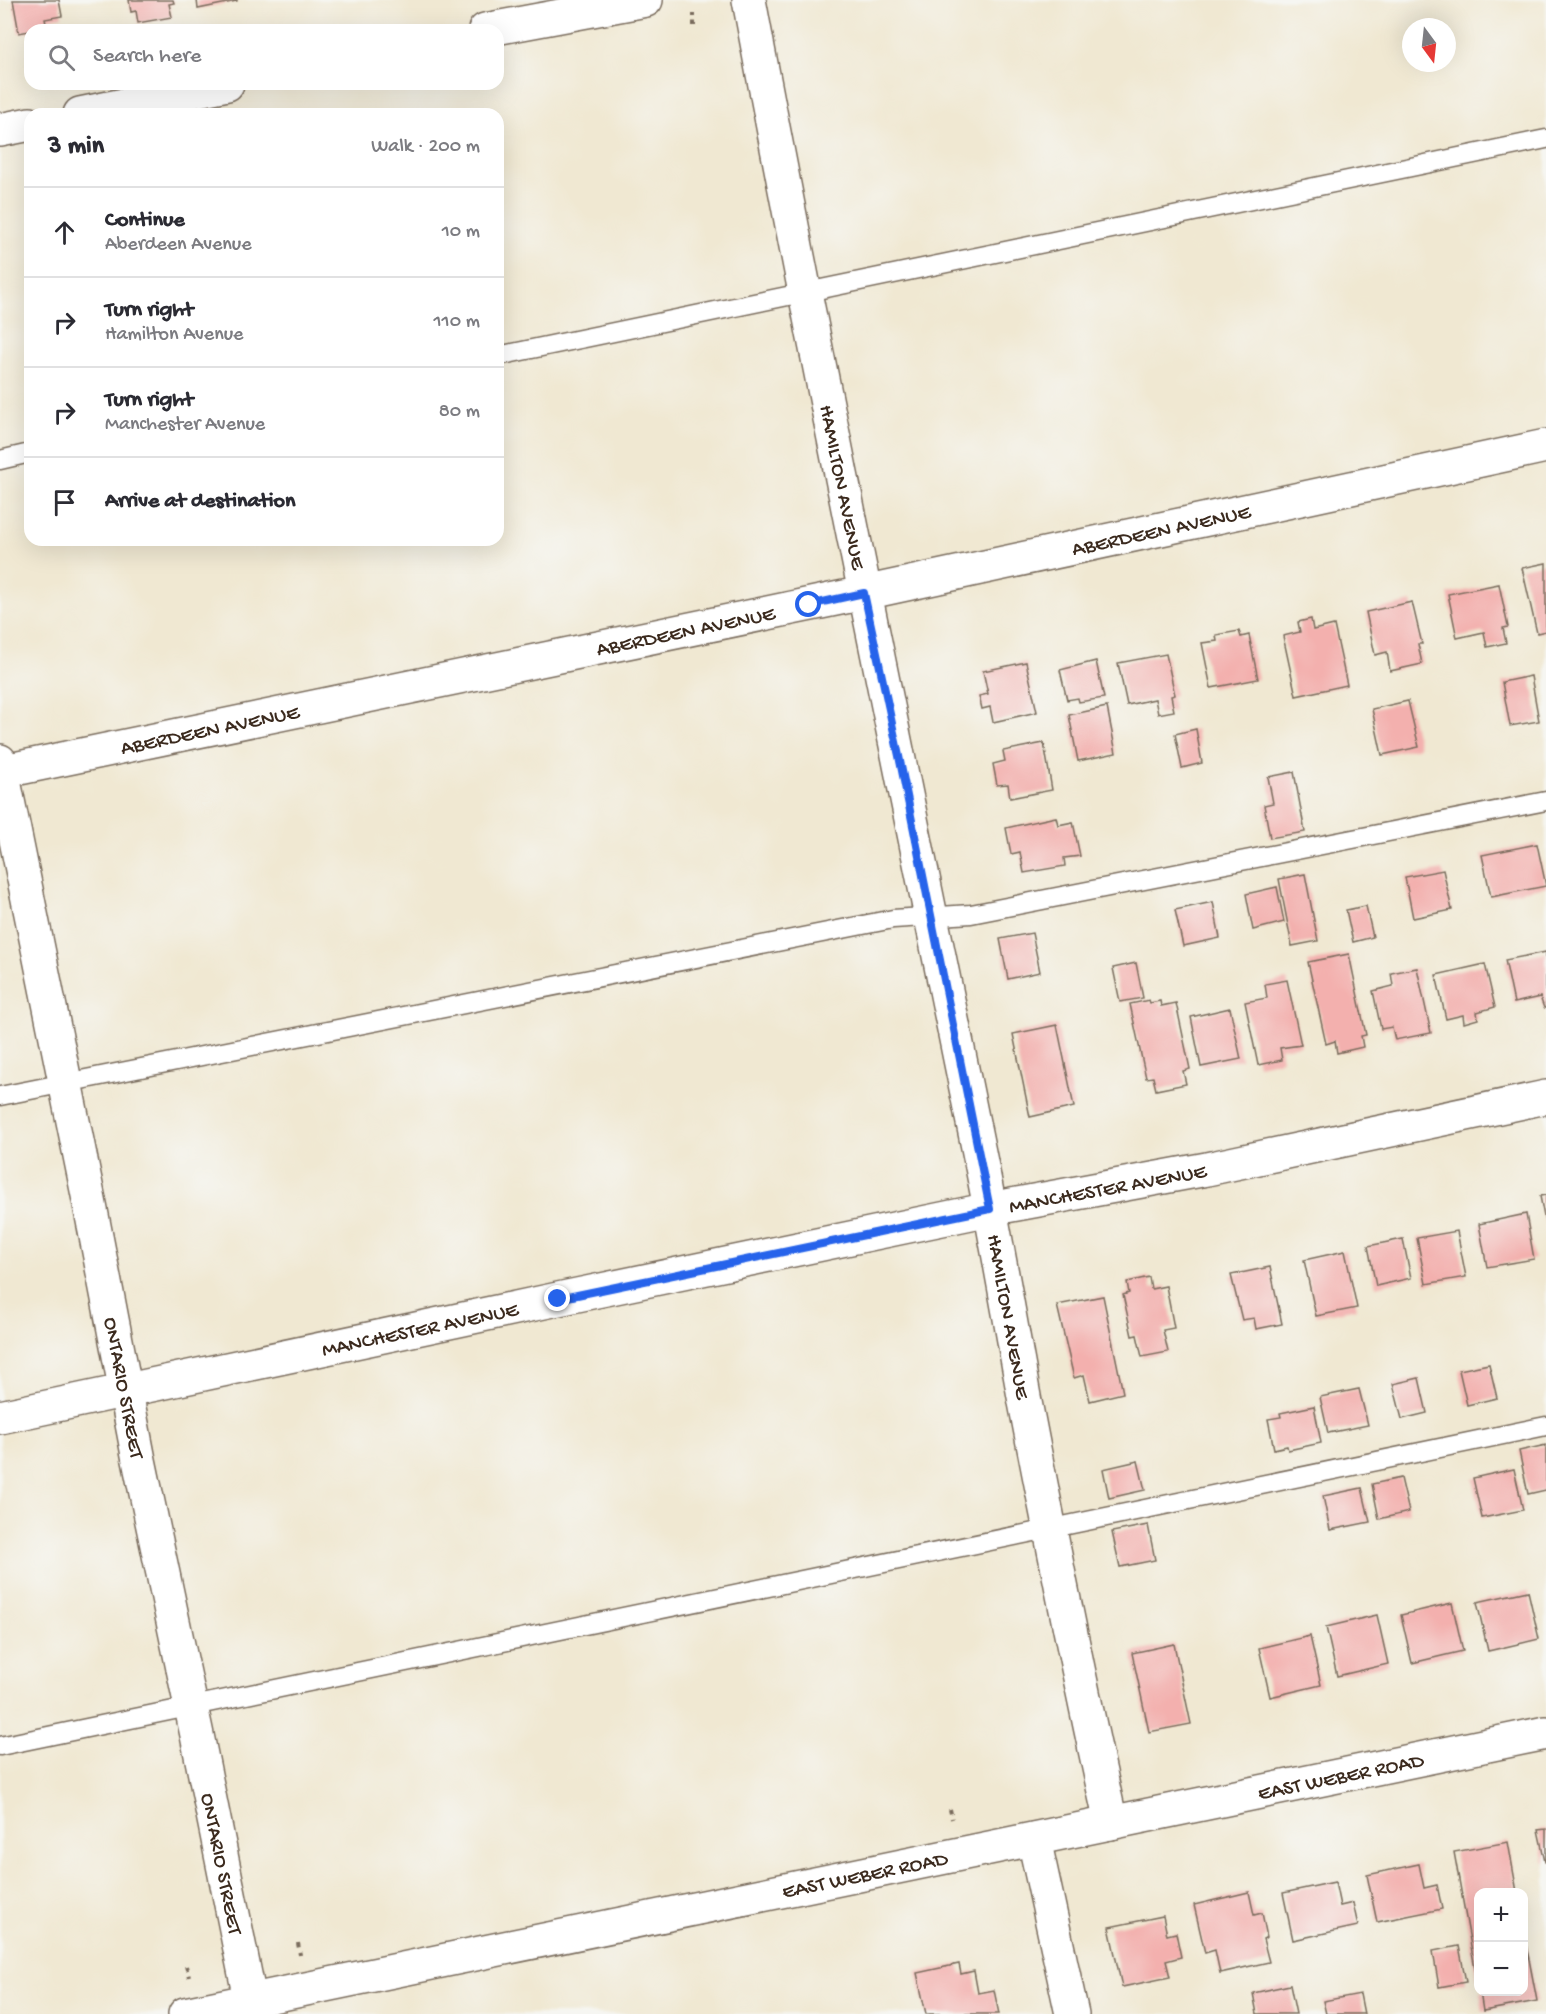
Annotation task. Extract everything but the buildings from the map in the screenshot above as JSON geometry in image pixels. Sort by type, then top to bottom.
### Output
[{"type":"street","points":[[504,26],[646,0]]},
{"type":"street","name":"HAMILTON AVENUE","points":[[749,0],[864,593],[990,1209],[1051,1529],[1111,1823]]},
{"type":"street","points":[[109,108],[198,90]]},
{"type":"street","points":[[0,130],[24,125]]},
{"type":"street","name":"ABERDEEN AVENUE","points":[[1,769],[864,593],[1546,446]]},
{"type":"street","name":"ONTARIO STREET","points":[[1,769],[252,2007]]},
{"type":"street","name":"MANCHESTER AVENUE","points":[[0,1417],[990,1209],[1207,1169],[1546,1097]]},
{"type":"street","name":"EAST WEBER ROAD","points":[[185,2014],[252,2007],[1034,1839],[1546,1733]]},
{"type":"street","points":[[1034,1839],[1072,2014]]},
{"type":"lane","points":[[504,355],[1546,139]]},
{"type":"lane","points":[[0,460],[24,454]]},
{"type":"lane","points":[[0,1096],[892,919],[971,914],[1546,801]]},
{"type":"lane","points":[[0,1746],[1546,1426]]},
{"type":"path","points":[[694,14],[694,26]]},
{"type":"route","points":[[558,1299],[990,1209],[864,593],[809,605]]}]
